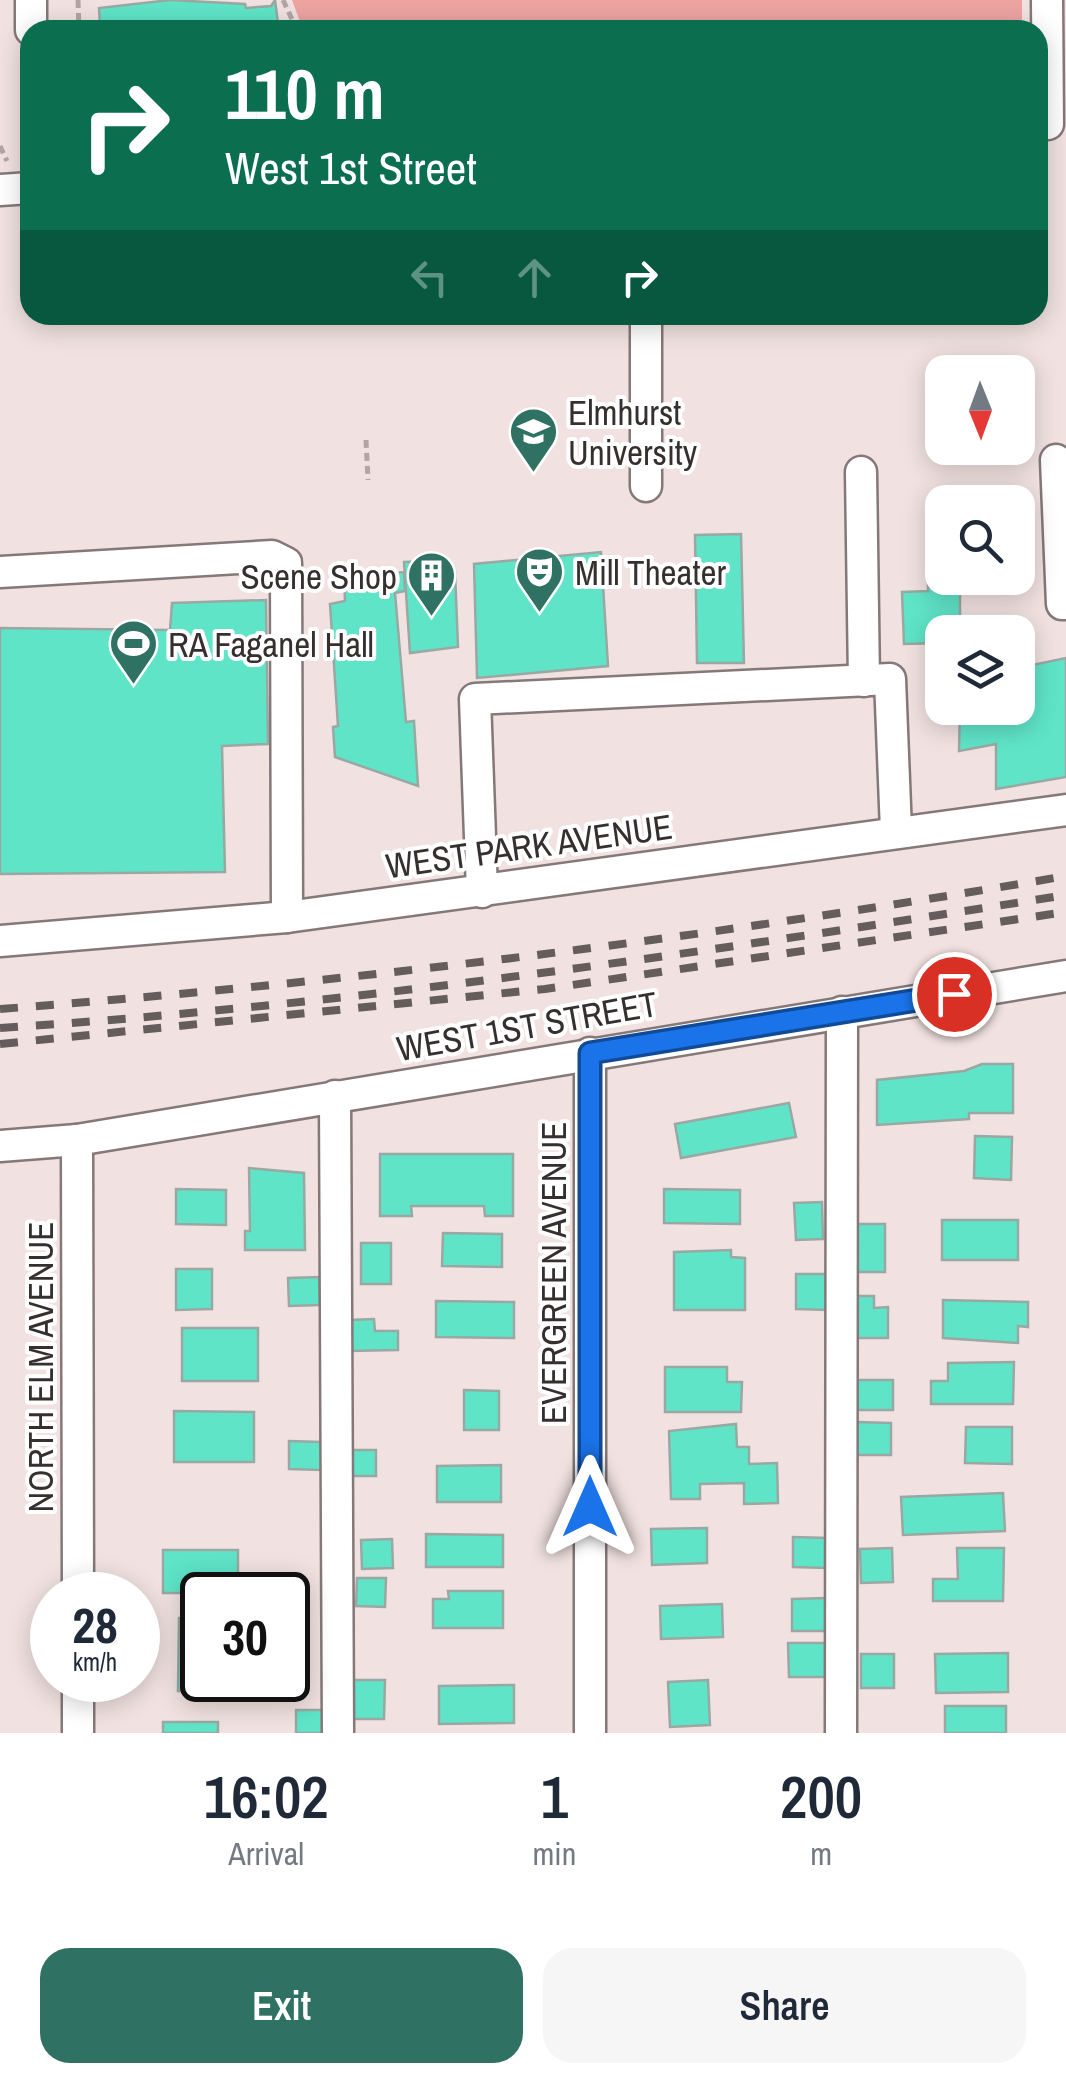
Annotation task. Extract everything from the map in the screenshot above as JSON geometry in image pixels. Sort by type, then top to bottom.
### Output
[{"type":"street","points":[[1048,41],[1050,124]]},
{"type":"street","points":[[646,325],[646,486]]},
{"type":"street","points":[[1056,460],[1062,604],[1066,604]]},
{"type":"street","points":[[861,472],[864,681]]},
{"type":"street","points":[[0,572],[272,556],[286,563],[287,917]]},
{"type":"street","points":[[482,892],[474,699],[890,678],[896,831]]},
{"type":"street","name":"WEST PARK AVENUE","points":[[0,941],[287,917],[1066,810]]},
{"type":"street","name":"WEST 1ST STREET","points":[[0,1146],[77,1140],[1066,976]]},
{"type":"street","points":[[842,1012],[842,1733]]},
{"type":"street","name":"EVERGREEN AVENUE","points":[[590,1053],[590,1733]]},
{"type":"street","points":[[335,1096],[338,1733]]},
{"type":"street","name":"NORTH ELM AVENUE","points":[[77,1140],[78,1572]]},
{"type":"street","points":[[78,1702],[78,1733]]},
{"type":"path","points":[[0,146],[4,175]]},
{"type":"path","points":[[366,440],[368,480]]},
{"type":"shaded area","points":[[292,0],[1022,0],[1022,20],[299,20]]},
{"type":"building","points":[[170,0],[245,4],[246,8],[271,6],[275,0],[278,20],[100,20],[99,8]]},
{"type":"building","points":[[741,534],[744,663],[697,663],[695,535]]},
{"type":"building","name":"Mill Theater","points":[[601,552],[608,666],[477,678],[474,564]]},
{"type":"building","name":"Scene Shop","points":[[436,561],[436,570],[455,572],[458,647],[410,653],[404,562]]},
{"type":"building","points":[[404,572],[405,591],[395,593],[406,722],[414,721],[418,786],[335,757],[333,727],[338,726],[330,604],[345,601],[344,578]]},
{"type":"building","points":[[902,592],[960,595],[960,615],[925,615],[925,643],[904,644]]},
{"type":"building","name":"RA Faganel Hall","points":[[266,600],[268,744],[222,746],[225,872],[0,874],[0,628],[170,630],[172,603]]},
{"type":"building","points":[[1066,658],[1066,777],[996,789],[996,744],[959,751],[960,725],[1035,725],[1035,664]]},
{"type":"building","points":[[982,1064],[1013,1064],[1013,1113],[969,1113],[969,1119],[877,1125],[877,1080],[964,1071]]},
{"type":"building","points":[[789,1103],[796,1137],[681,1158],[675,1124]]},
{"type":"building","points":[[975,1136],[1012,1137],[1011,1180],[974,1178]]},
{"type":"building","points":[[380,1154],[513,1154],[513,1216],[485,1216],[484,1206],[411,1206],[412,1216],[380,1216]]},
{"type":"building","points":[[249,1168],[304,1173],[305,1250],[245,1250],[245,1231],[250,1231]]},
{"type":"building","points":[[176,1189],[226,1190],[226,1225],[176,1224]]},
{"type":"building","points":[[664,1189],[740,1190],[740,1224],[664,1223]]},
{"type":"building","points":[[822,1202],[823,1239],[796,1240],[794,1203]]},
{"type":"building","points":[[942,1220],[1018,1220],[1018,1260],[942,1260]]},
{"type":"building","points":[[857,1224],[885,1224],[885,1272],[857,1272]]},
{"type":"building","points":[[443,1233],[502,1234],[502,1267],[442,1266]]},
{"type":"building","points":[[361,1243],[391,1243],[391,1284],[361,1284]]},
{"type":"building","points":[[731,1250],[731,1257],[745,1258],[745,1310],[674,1310],[674,1252]]},
{"type":"building","points":[[176,1269],[212,1269],[212,1309],[176,1310]]},
{"type":"building","points":[[796,1274],[828,1274],[827,1310],[796,1309]]},
{"type":"building","points":[[319,1277],[320,1305],[289,1306],[288,1278]]},
{"type":"building","points":[[852,1296],[874,1296],[874,1308],[888,1307],[888,1338],[852,1338]]},
{"type":"building","points":[[943,1300],[1028,1302],[1028,1327],[1018,1326],[1018,1343],[943,1338]]},
{"type":"building","points":[[436,1301],[514,1302],[514,1338],[436,1337]]},
{"type":"building","points":[[374,1319],[375,1331],[398,1331],[398,1350],[348,1351],[348,1320]]},
{"type":"building","points":[[182,1328],[258,1328],[258,1381],[182,1381]]},
{"type":"building","points":[[1014,1362],[1013,1404],[931,1404],[931,1381],[948,1381],[948,1363]]},
{"type":"building","points":[[665,1367],[727,1367],[727,1382],[742,1382],[741,1412],[665,1412]]},
{"type":"building","points":[[857,1380],[893,1380],[893,1410],[857,1410]]},
{"type":"building","points":[[464,1390],[499,1391],[499,1430],[464,1430]]},
{"type":"building","points":[[174,1411],[254,1412],[254,1462],[174,1462]]},
{"type":"building","points":[[857,1422],[891,1423],[891,1455],[856,1455]]},
{"type":"building","points":[[736,1424],[737,1447],[749,1447],[749,1464],[777,1463],[778,1503],[744,1504],[744,1483],[700,1484],[700,1499],[671,1499],[669,1431]]},
{"type":"building","points":[[966,1427],[1012,1427],[1012,1464],[965,1463]]},
{"type":"building","points":[[289,1441],[321,1442],[321,1470],[289,1469]]},
{"type":"building","points":[[350,1450],[376,1450],[376,1476],[350,1476]]},
{"type":"building","points":[[501,1465],[501,1502],[437,1502],[437,1466]]},
{"type":"building","points":[[1003,1493],[1005,1531],[903,1535],[901,1497]]},
{"type":"building","points":[[707,1528],[707,1563],[652,1565],[651,1529]]},
{"type":"building","points":[[426,1534],[503,1535],[503,1567],[426,1567]]},
{"type":"building","points":[[793,1537],[828,1538],[827,1568],[793,1567]]},
{"type":"building","points":[[392,1539],[393,1568],[362,1569],[361,1540]]},
{"type":"building","points":[[892,1548],[893,1582],[861,1583],[860,1549]]},
{"type":"building","points":[[957,1548],[1004,1548],[1003,1601],[933,1601],[933,1579],[958,1579]]},
{"type":"building","points":[[163,1550],[238,1550],[238,1572],[180,1572],[180,1593],[163,1593]]},
{"type":"building","points":[[357,1578],[386,1578],[385,1607],[356,1606]]},
{"type":"building","points":[[448,1591],[503,1591],[503,1628],[433,1628],[433,1599],[449,1599]]},
{"type":"building","points":[[826,1598],[827,1631],[792,1631],[792,1599]]},
{"type":"building","points":[[722,1604],[723,1637],[661,1639],[660,1606]]},
{"type":"building","points":[[179,1618],[180,1618],[180,1691]]},
{"type":"building","points":[[788,1643],[831,1643],[831,1677],[789,1677]]},
{"type":"building","points":[[1008,1653],[1008,1692],[936,1693],[935,1654]]},
{"type":"building","points":[[861,1654],[894,1654],[894,1688],[861,1688]]},
{"type":"building","points":[[353,1680],[385,1680],[384,1719],[352,1719]]},
{"type":"building","points":[[708,1680],[710,1725],[670,1727],[668,1682]]},
{"type":"building","points":[[514,1685],[514,1723],[439,1724],[439,1686]]},
{"type":"building","points":[[945,1706],[1006,1706],[1006,1733],[945,1733]]},
{"type":"building","points":[[296,1710],[324,1710],[324,1733],[296,1733]]},
{"type":"building","points":[[163,1722],[218,1722],[218,1733],[163,1733]]},
{"type":"railway","points":[[0,1009],[268,985],[534,955],[801,919],[1066,876]]},
{"type":"railway","points":[[0,1028],[401,991],[668,956],[1066,895]]},
{"type":"railway","points":[[0,1044],[545,989],[1066,912]]},
{"type":"place","name":"Elmhurst University","points":[[533,474]]},
{"type":"place","name":"Mill Theater","points":[[540,614]]},
{"type":"place","name":"Scene Shop","points":[[432,618]]},
{"type":"place","name":"RA Faganel Hall","points":[[133,686]]},
{"type":"route","points":[[590,1507],[590,1053],[954,994]]}]
